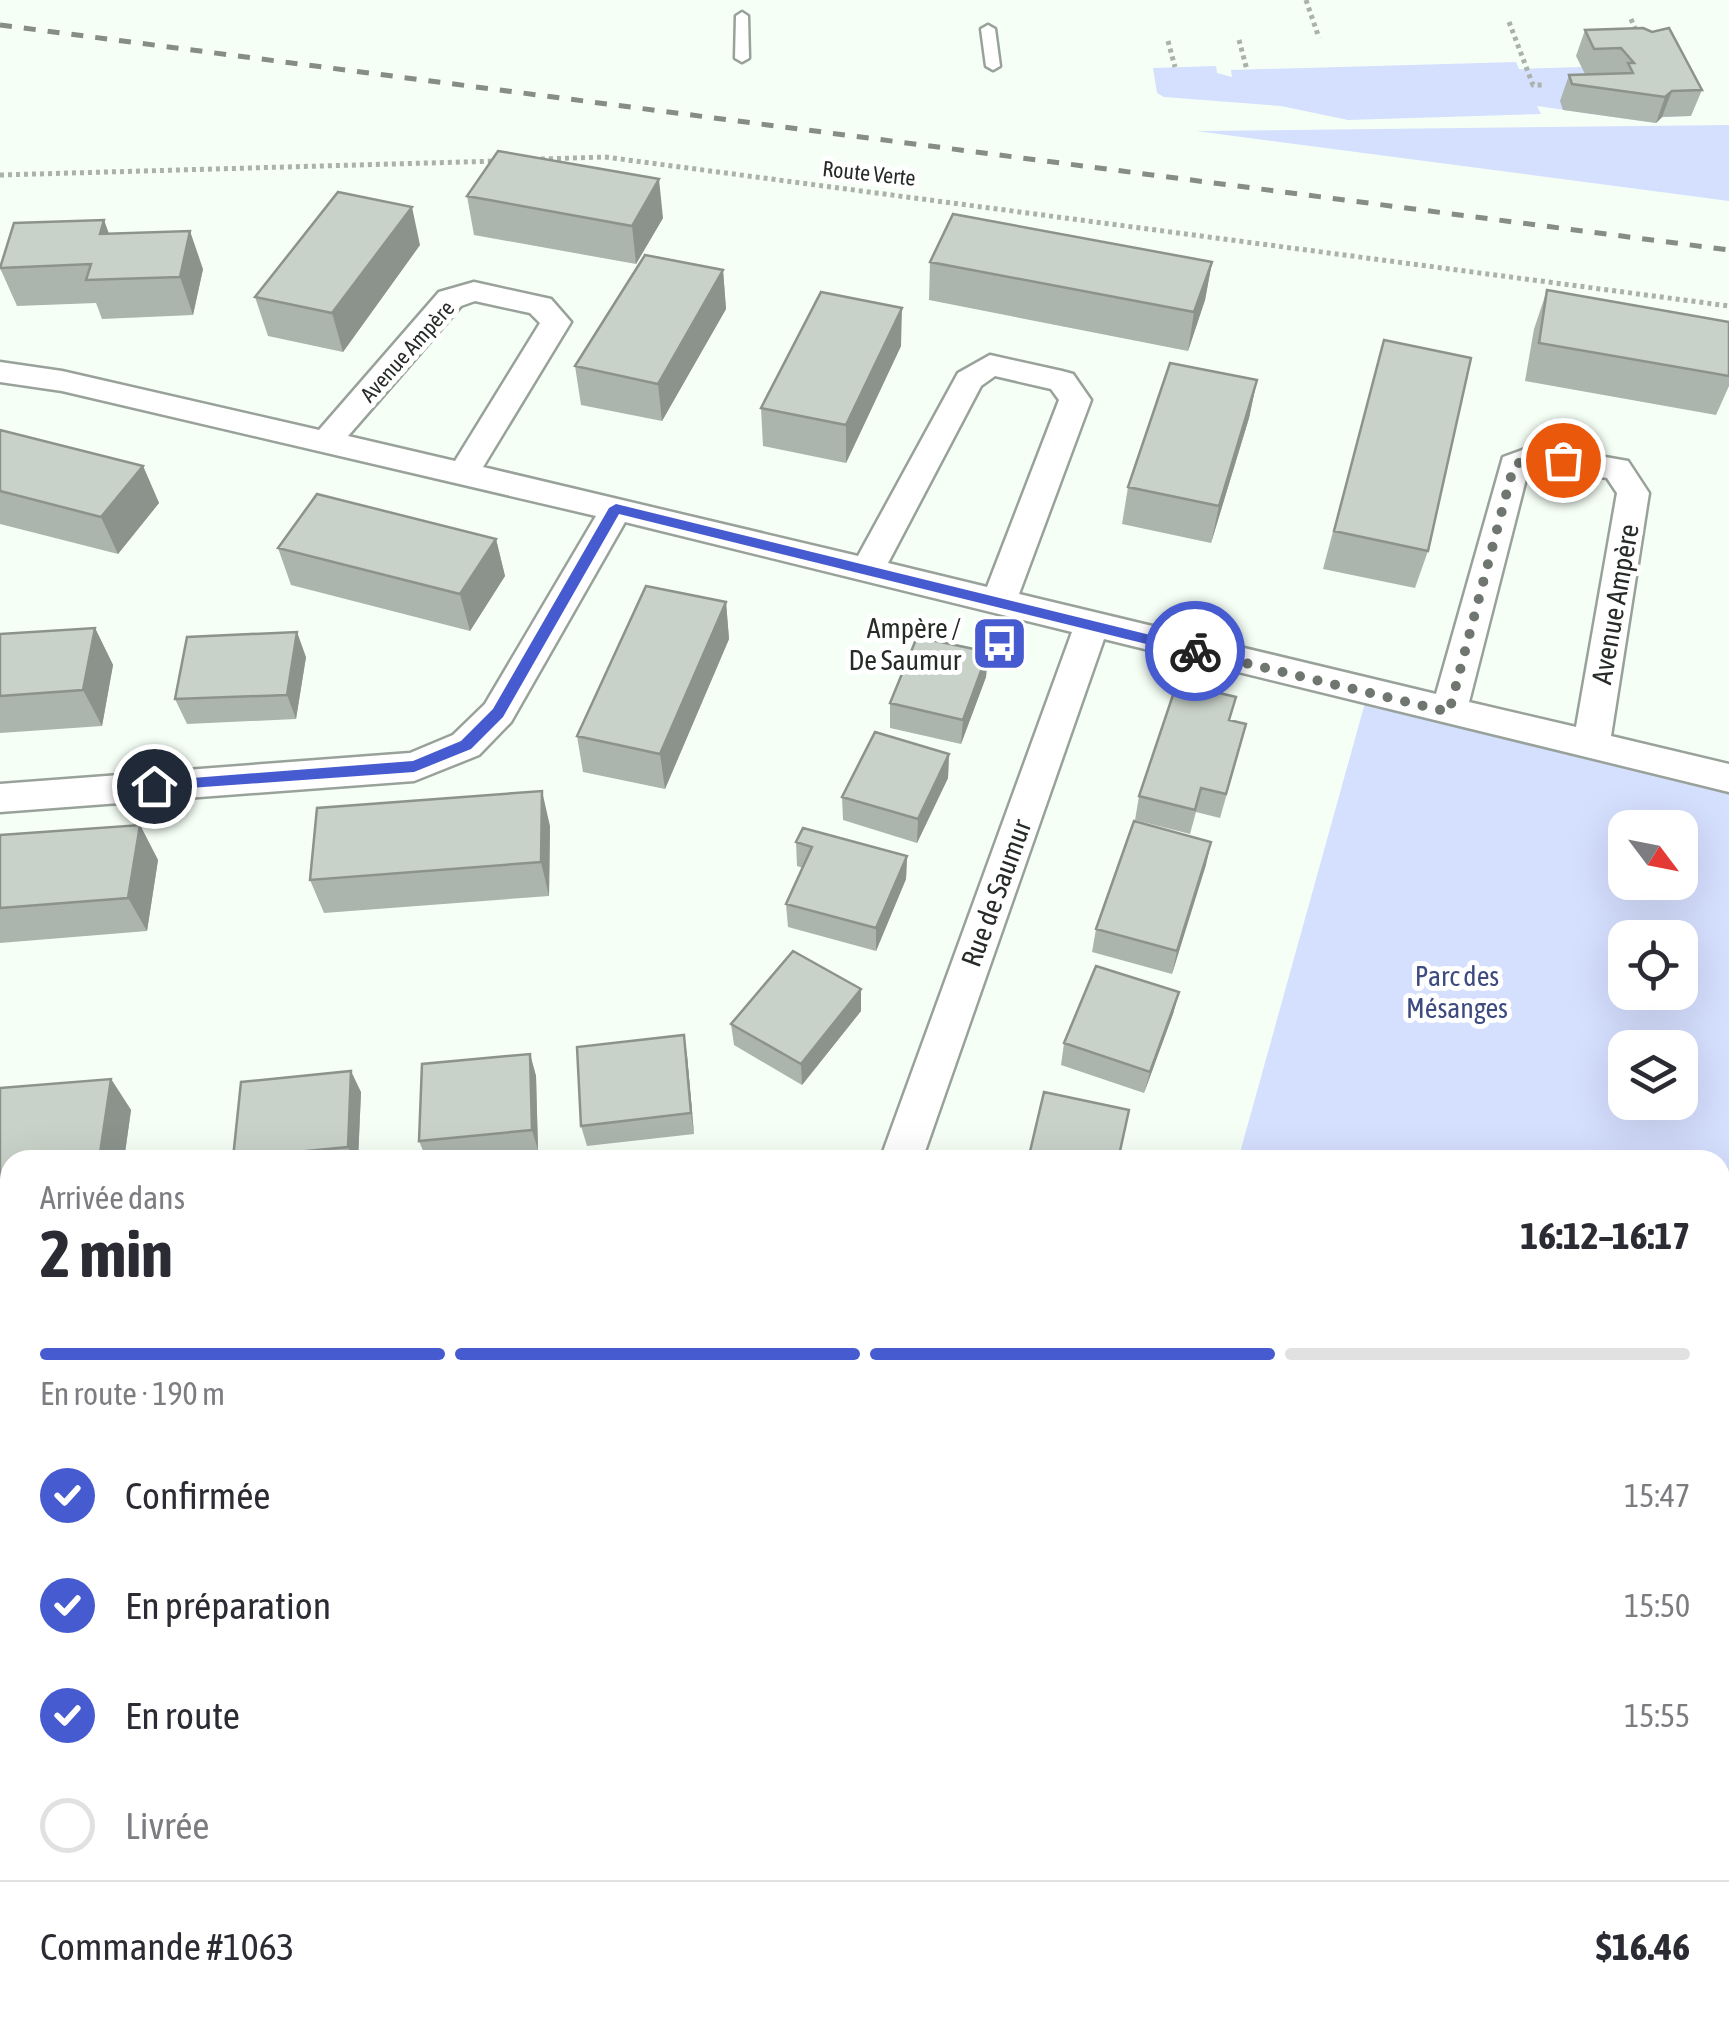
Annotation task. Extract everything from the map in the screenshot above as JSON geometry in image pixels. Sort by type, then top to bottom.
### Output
[{"type":"street","name":"Avenue Ampère","points":[[325,443],[450,299],[474,291],[540,306],[556,322],[462,475]]},
{"type":"street","points":[[868,570],[969,380],[990,365],[1062,381],[1074,400],[999,601]]},
{"type":"street","points":[[0,372],[62,381],[616,508],[1729,778]]},
{"type":"street","name":"Avenue Ampère","points":[[1449,712],[1514,465],[1536,456],[1617,468],[1634,493],[1591,745]]},
{"type":"street","points":[[0,798],[414,767],[466,745],[498,713],[616,508]]},
{"type":"street","name":"Rue de Saumur","points":[[906,1150],[1091,626]]},
{"type":"lane","points":[[742,16],[742,58]]},
{"type":"lane","points":[[988,30],[993,66]]},
{"type":"path","points":[[1306,0],[1319,38]]},
{"type":"path","points":[[1630,19],[1642,43]]},
{"type":"path","points":[[1510,22],[1521,66],[1533,85],[1544,85]]},
{"type":"path","points":[[1239,40],[1248,70]]},
{"type":"path","points":[[1168,41],[1175,67]]},
{"type":"path","name":"Route Verte","points":[[527,160],[605,158],[885,192],[1729,306]]},
{"type":"path","points":[[0,175],[508,160]]},
{"type":"green space","points":[[1660,54],[1691,116],[1663,117],[1655,123],[1537,106],[1541,114],[1348,120],[1281,106],[1164,97],[1157,93],[1153,68],[1216,66],[1217,73],[1232,77],[1231,70],[1516,62],[1519,69],[1581,67]]},
{"type":"green space","points":[[1729,125],[1729,201],[1196,131]]},
{"type":"green space","name":"Parc des Mésanges","points":[[1368,692],[1729,778],[1729,1150],[1241,1150]]},
{"type":"building","points":[[1643,28],[1652,32],[1669,28],[1702,90],[1672,91],[1665,97],[1572,84],[1569,75],[1633,73],[1628,63],[1634,63],[1621,48],[1594,49],[1585,30]]},
{"type":"building","points":[[498,151],[659,179],[632,226],[467,196]]},
{"type":"building","points":[[338,192],[412,207],[332,313],[255,297]]},
{"type":"building","points":[[953,214],[1212,262],[1194,312],[930,262]]},
{"type":"building","points":[[104,220],[100,234],[190,231],[180,277],[86,280],[91,264],[0,268],[14,223]]},
{"type":"building","points":[[645,255],[723,270],[658,384],[575,366]]},
{"type":"building","points":[[1547,290],[1729,322],[1729,376],[1539,343]]},
{"type":"building","points":[[821,292],[902,308],[846,425],[761,408]]},
{"type":"building","points":[[1384,340],[1471,358],[1428,551],[1334,531]]},
{"type":"building","points":[[1170,363],[1257,380],[1219,506],[1128,487]]},
{"type":"building","points":[[0,430],[143,466],[101,517],[0,491]]},
{"type":"building","points":[[317,494],[496,539],[460,594],[278,548]]},
{"type":"building","points":[[646,586],[726,602],[660,754],[577,736]]},
{"type":"building","points":[[95,628],[83,690],[0,696],[0,634]]},
{"type":"building","points":[[297,632],[287,695],[175,699],[187,637]]},
{"type":"building","points":[[917,637],[988,652],[963,720],[890,703]]},
{"type":"building","points":[[1177,683],[1236,697],[1229,720],[1246,724],[1226,794],[1201,788],[1195,810],[1139,796]]},
{"type":"building","points":[[875,732],[949,754],[918,819],[842,797]]},
{"type":"building","points":[[542,791],[541,862],[310,880],[317,808]]},
{"type":"building","points":[[1134,821],[1211,842],[1177,951],[1096,929]]},
{"type":"building","points":[[140,825],[128,898],[0,908],[0,835]]},
{"type":"building","points":[[803,828],[907,856],[876,928],[786,904],[812,847],[796,842]]},
{"type":"building","points":[[793,951],[861,989],[801,1064],[731,1024]]},
{"type":"building","points":[[1096,966],[1179,992],[1150,1072],[1064,1043]]},
{"type":"building","points":[[684,1035],[691,1113],[581,1126],[577,1047]]},
{"type":"building","points":[[530,1054],[532,1130],[419,1141],[422,1064]]},
{"type":"building","points":[[351,1071],[348,1147],[234,1150],[241,1082]]},
{"type":"building","points":[[111,1079],[100,1150],[0,1150],[0,1088]]},
{"type":"building","points":[[1044,1092],[1129,1110],[1120,1150],[1030,1150]]},
{"type":"railway","points":[[0,25],[1729,250]]},
{"type":"way so far","points":[[1195,651],[1449,712],[1514,465],[1536,456],[1563,460]]},
{"type":"place","name":"Ampère / De Saumur","points":[[1000,644]]},
{"type":"route","points":[[154,786],[414,767],[466,745],[498,713],[616,508],[1195,651]]}]
